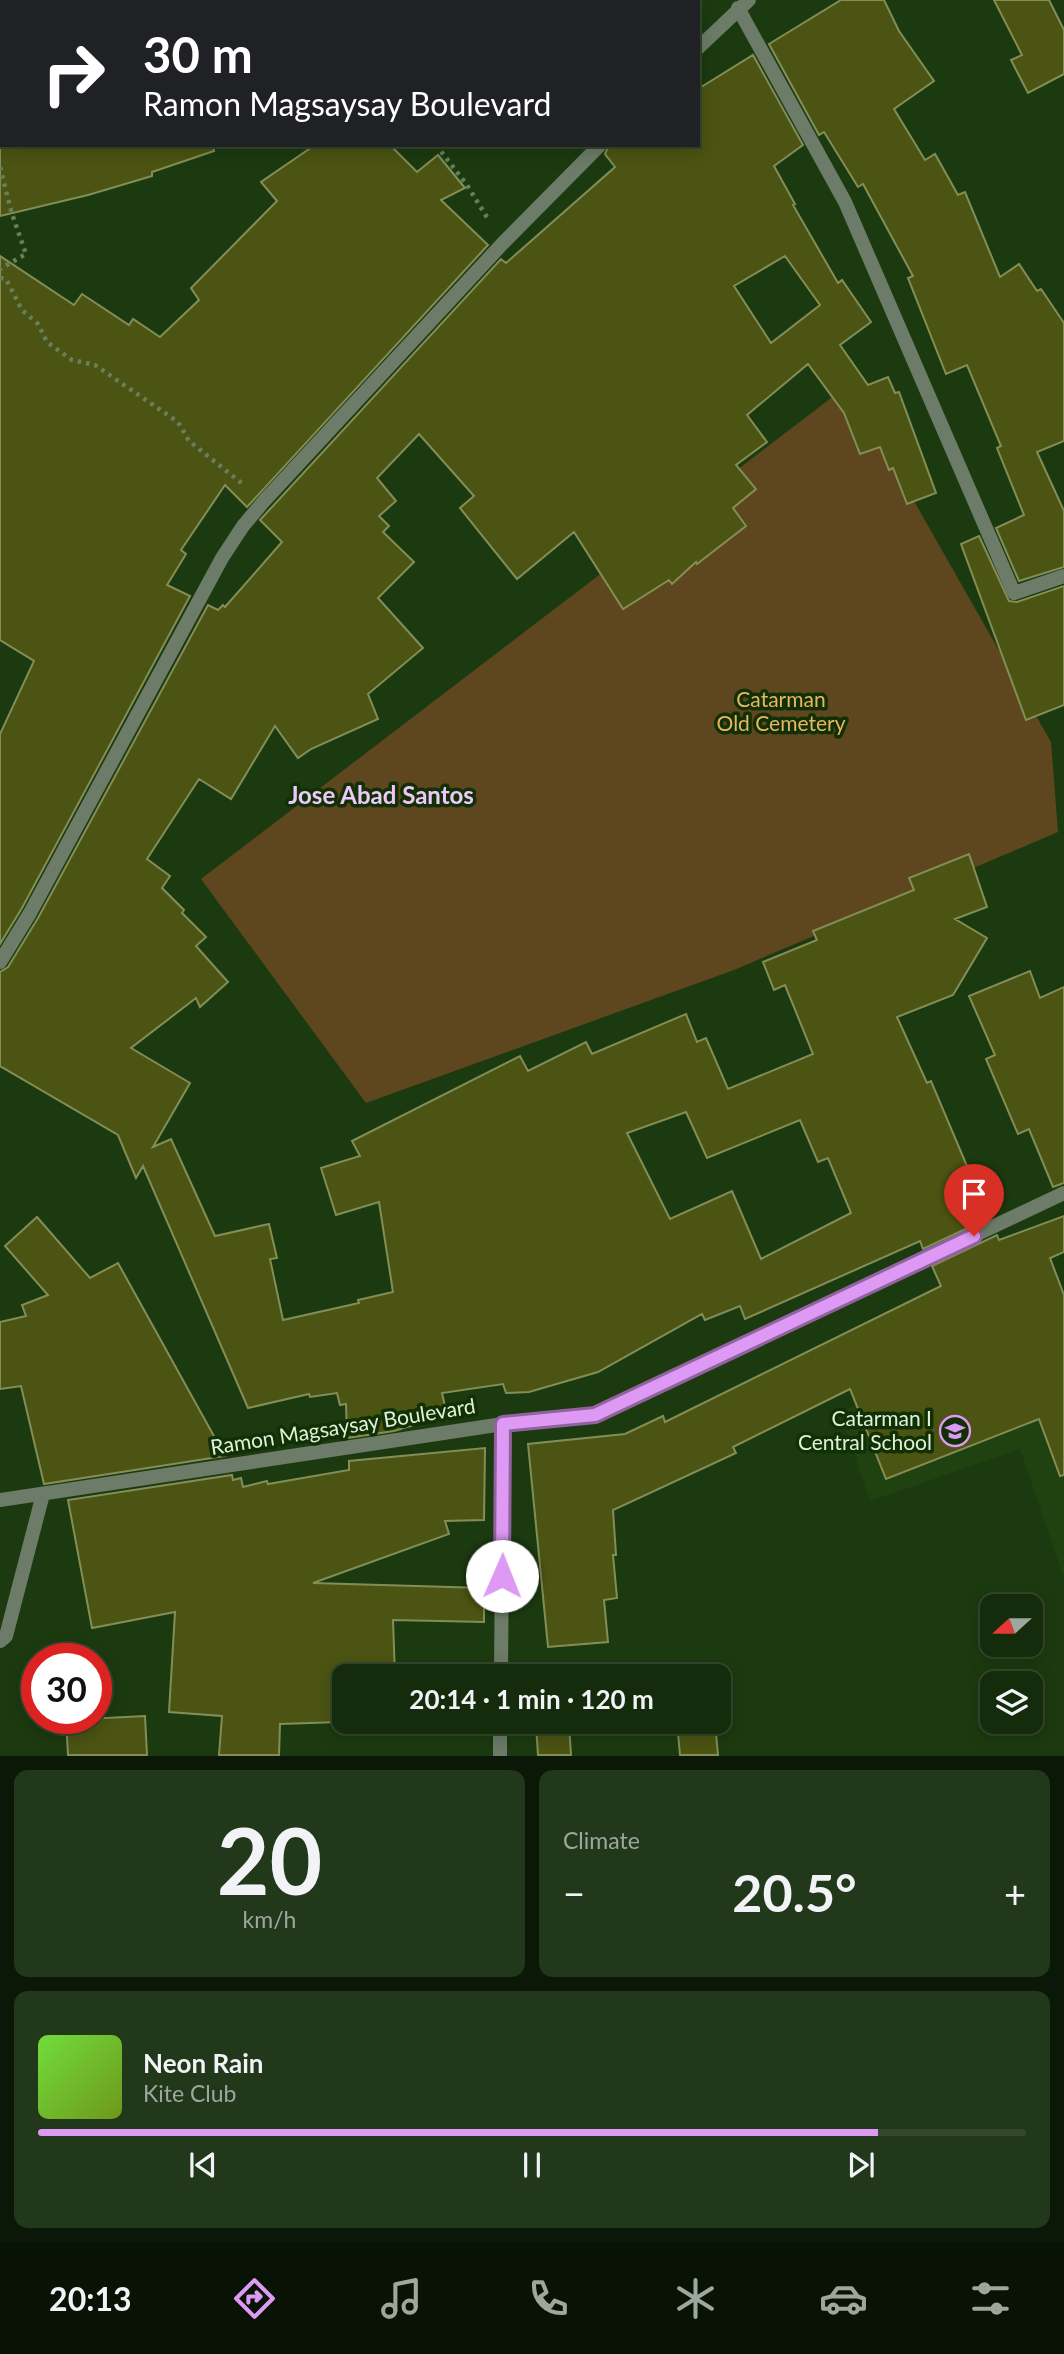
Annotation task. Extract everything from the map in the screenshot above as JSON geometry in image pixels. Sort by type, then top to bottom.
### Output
[{"type":"street","points":[[700,46],[743,4],[845,202],[1014,593],[1064,576]]},
{"type":"street","points":[[0,962],[30,913],[222,558],[243,526],[503,243],[598,147]]},
{"type":"street","name":"Ramon Magsaysay Boulevard","points":[[0,1500],[503,1424],[595,1415],[1064,1193]]},
{"type":"street","points":[[501,1664],[503,1424]]},
{"type":"street","points":[[0,1641],[6,1636],[43,1494]]},
{"type":"street","points":[[500,1734],[500,1755]]},
{"type":"path","points":[[438,147],[467,185],[503,243]]},
{"type":"path","points":[[0,167],[26,254],[0,270]]},
{"type":"path","points":[[0,278],[6,279],[22,310],[38,324],[47,342],[72,360],[95,365],[178,422],[189,441],[264,501]]},
{"type":"shaded area","name":"Catarman I Central School","points":[[1064,1306],[1064,1578],[1020,1449],[870,1501],[840,1412]]},
{"type":"green space","name":"Catarman Old Cemetery","points":[[848,385],[1051,742],[1058,832],[734,970],[366,1103],[201,879]]},
{"type":"building","points":[[841,0],[884,0],[899,31],[934,81],[894,109],[925,160],[935,154],[958,195],[965,192],[1000,277],[1019,264],[1037,291],[1041,289],[1064,323],[1064,441],[1037,452],[1064,511],[1064,567],[1019,581],[996,528],[1024,515],[997,448],[1001,446],[967,365],[946,374],[908,278],[913,276],[863,184],[858,187],[824,132],[819,135],[769,44]]},
{"type":"building","points":[[994,0],[1049,0],[1064,30],[1064,74],[1028,93],[1011,60],[1022,55]]},
{"type":"building","points":[[753,55],[803,145],[774,166],[838,283],[842,280],[871,322],[840,345],[868,385],[888,377],[895,393],[899,392],[936,493],[907,504],[893,468],[889,470],[880,447],[860,454],[844,413],[808,364],[747,415],[767,442],[736,465],[756,489],[733,508],[746,526],[697,564],[696,562],[672,584],[669,580],[623,609],[574,532],[517,579],[460,508],[474,496],[419,434],[377,478],[396,501],[379,516],[389,526],[383,532],[414,562],[378,598],[423,648],[368,694],[378,719],[311,749],[298,758],[275,726],[231,799],[199,779],[147,859],[170,876],[162,888],[206,937],[196,946],[228,982],[200,1007],[196,998],[131,1048],[190,1083],[153,1147],[171,1139],[215,1236],[269,1224],[277,1258],[270,1259],[283,1320],[359,1303],[358,1300],[393,1292],[379,1202],[336,1215],[321,1168],[360,1156],[352,1141],[520,1056],[528,1071],[586,1042],[592,1054],[686,1014],[697,1042],[706,1038],[728,1089],[813,1054],[785,985],[774,990],[763,962],[817,940],[813,931],[914,890],[909,878],[969,854],[987,907],[955,919],[987,938],[953,995],[897,1017],[927,1083],[931,1081],[989,1218],[923,1249],[920,1241],[745,1319],[740,1306],[705,1320],[702,1314],[598,1372],[529,1392],[506,1393],[503,1384],[442,1393],[447,1415],[394,1431],[347,1438],[346,1404],[340,1405],[337,1393],[310,1397],[309,1394],[248,1408],[143,1166],[136,1178],[118,1135],[0,1066],[0,972],[8,967],[38,918],[208,605],[218,610],[223,605],[225,607],[282,542],[260,520],[501,259],[506,263],[615,167],[605,154],[608,147],[700,147],[700,88]],"holes":[[[785,256],[820,305],[771,343],[734,286]],[[686,1112],[707,1158],[800,1120],[818,1162],[828,1158],[851,1213],[761,1259],[732,1191],[670,1219],[627,1133]]]},
{"type":"building","points":[[0,147],[213,147],[214,151],[152,172],[152,176],[0,216]]},
{"type":"building","points":[[312,147],[392,147],[417,172],[438,155],[465,188],[441,200],[488,245],[247,507],[225,485],[181,550],[186,554],[167,585],[190,596],[0,944],[0,734],[34,661],[0,640],[0,256],[74,305],[82,294],[129,325],[133,319],[160,337],[199,300],[191,288],[277,201],[261,182]]},
{"type":"building","points":[[979,536],[1009,601],[1017,602],[1064,586],[1064,705],[1026,720],[961,544]]},
{"type":"building","points":[[1030,971],[1040,998],[1064,987],[1064,1183],[1053,1187],[1029,1129],[1018,1134],[986,1059],[995,1055],[969,996]]},
{"type":"building","points":[[1064,1216],[1064,1252],[1050,1258],[1064,1295],[1064,1475],[1060,1476],[1039,1419],[886,1479],[850,1389],[733,1447],[736,1453],[613,1510],[617,1598],[604,1600],[608,1642],[548,1647],[528,1444],[625,1434],[663,1416],[665,1422],[941,1286],[932,1266],[997,1235],[999,1240]]},
{"type":"building","points":[[37,1217],[90,1278],[118,1263],[225,1456],[44,1484],[21,1386],[0,1389],[0,1322],[26,1316],[22,1305],[48,1295],[5,1246]]},
{"type":"building","points":[[485,1448],[484,1520],[445,1521],[449,1534],[313,1583],[484,1588],[484,1622],[393,1620],[395,1664],[332,1664],[332,1722],[280,1724],[279,1755],[219,1755],[222,1716],[169,1712],[175,1612],[92,1628],[68,1500],[232,1475],[233,1480],[241,1478],[243,1487],[267,1481],[268,1484],[349,1470],[349,1461]]},
{"type":"building","points":[[145,1716],[147,1755],[68,1755],[67,1734],[112,1734],[112,1718]]},
{"type":"building","points":[[537,1734],[570,1734],[571,1755],[538,1755]]},
{"type":"building","points":[[678,1734],[716,1734],[718,1755],[680,1755]]},
{"type":"place","name":"Catarman I Central School","points":[[955,1431]]},
{"type":"district","name":"Jose Abad Santos","points":[[381,796]]},
{"type":"route","points":[[502,1576],[503,1424],[595,1415],[974,1236]]}]
